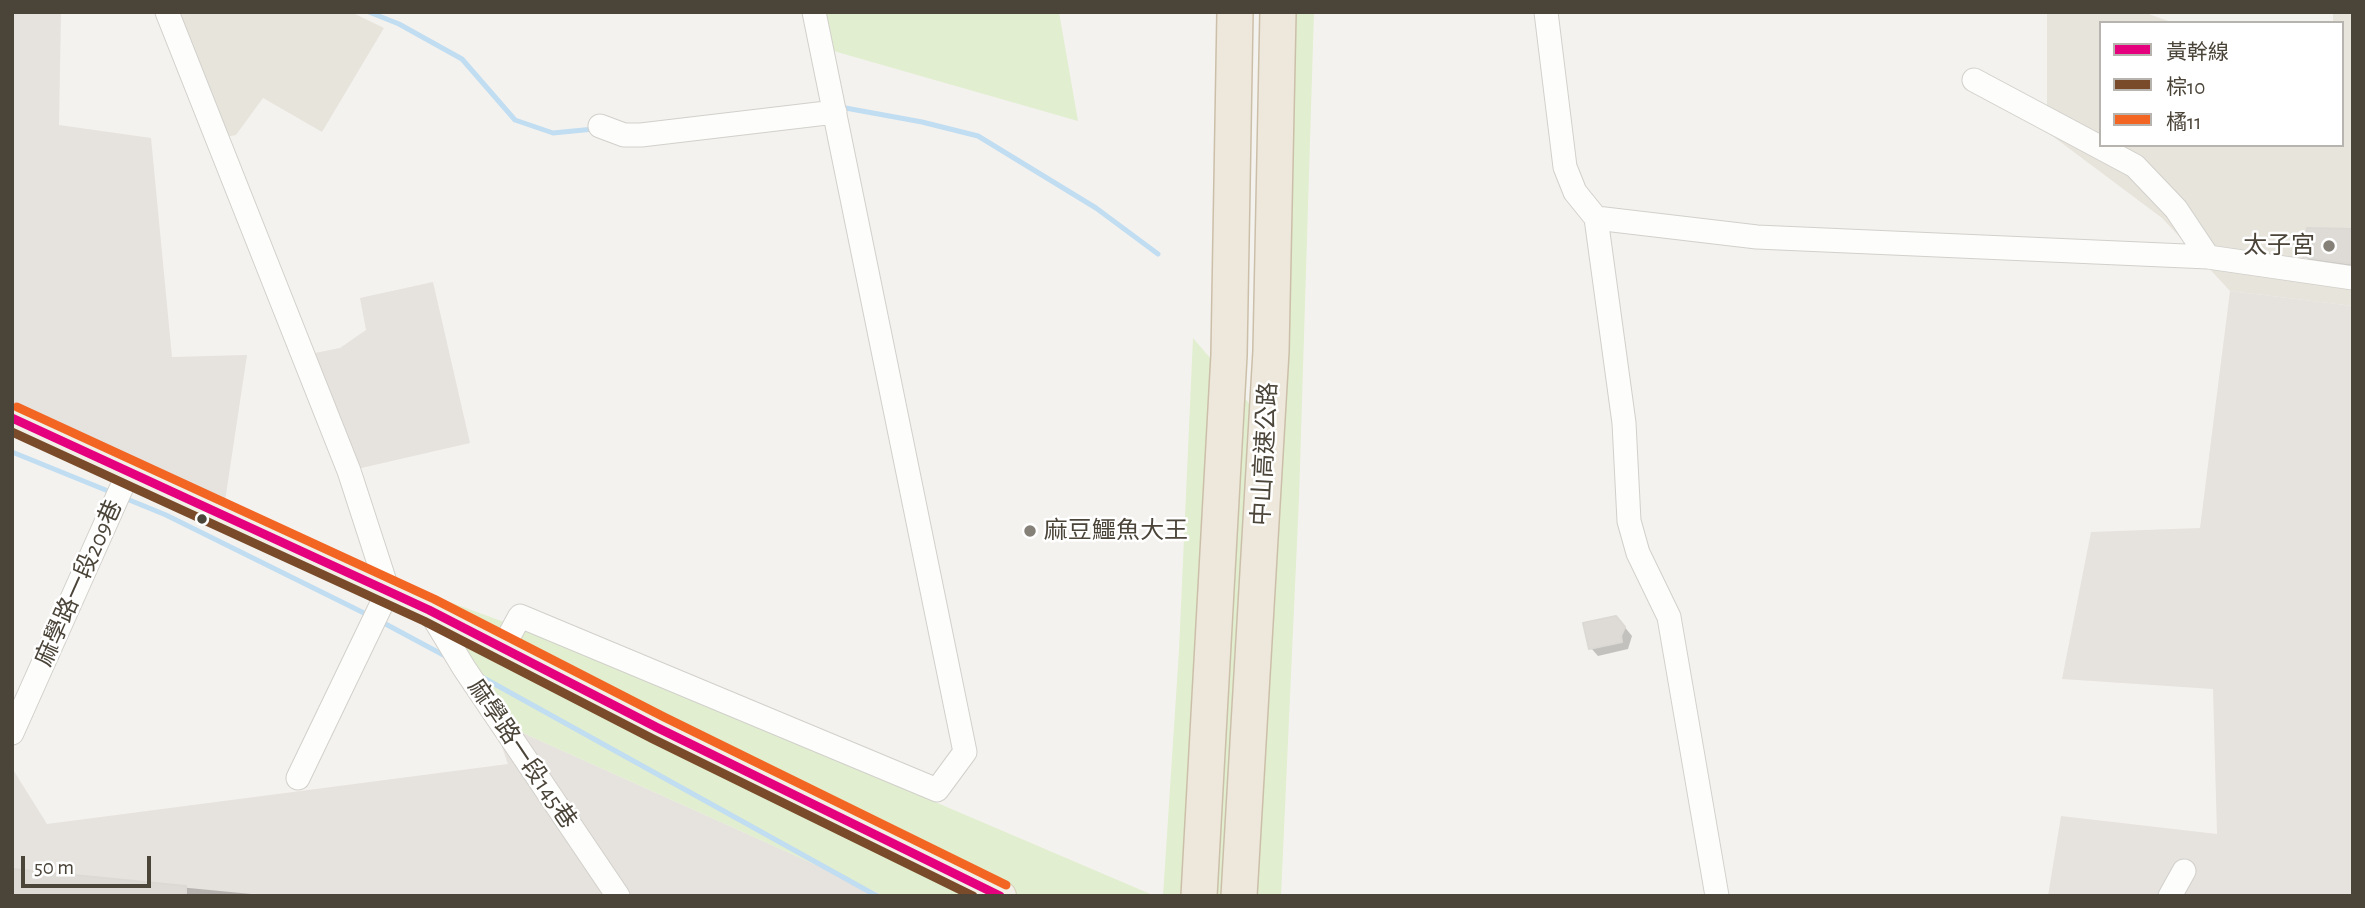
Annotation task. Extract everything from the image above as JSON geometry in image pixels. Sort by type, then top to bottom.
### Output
[{"type":"highway","name":"中山高速公路","points":[[1199,896],[1229,355],[1235,12]]},
{"type":"highway","name":"中山高速公路","points":[[1239,896],[1271,351],[1278,12]]},
{"type":"main road","points":[[12,418],[122,487],[388,591],[429,610],[547,672],[1001,896]]},
{"type":"lane","points":[[167,12],[349,471],[388,591],[299,778]]},
{"type":"lane","points":[[503,647],[520,616],[937,790],[965,752],[814,12]]},
{"type":"lane","points":[[1546,12],[1565,167],[1575,192],[1595,218],[1624,422],[1629,521],[1638,553],[1669,617],[1717,896]]},
{"type":"lane","points":[[1974,80],[2099,147]]},
{"type":"lane","points":[[600,126],[624,135],[641,135],[835,112]]},
{"type":"lane","points":[[2099,147],[2135,166],[2176,209],[2208,257]]},
{"type":"lane","points":[[1595,218],[1757,237],[2208,257],[2353,278]]},
{"type":"lane","name":"麻學路一段209巷","points":[[12,733],[122,487]]},
{"type":"lane","name":"麻學路一段145巷","points":[[429,610],[460,662],[618,896]]},
{"type":"lane","points":[[2170,896],[2184,870]]},
{"type":"shaded area","points":[[12,12],[61,12],[59,125],[151,138],[172,357],[247,355],[225,501],[12,414]]},
{"type":"shaded area","points":[[166,12],[351,12],[384,28],[322,132],[263,98],[236,135],[221,138]]},
{"type":"shaded area","points":[[2047,12],[2143,12],[2168,21],[2099,21],[2099,147],[2344,147],[2344,21],[2333,21],[2333,12],[2353,12],[2353,229],[2308,228],[2303,262],[2353,269],[2353,306],[2230,291],[2162,218],[2047,132]]},
{"type":"shaded area","points":[[433,282],[470,443],[357,469],[315,353],[340,348],[366,330],[360,298]]},
{"type":"shaded area","points":[[2230,291],[2353,306],[2353,896],[2048,896],[2061,816],[2217,834],[2213,689],[2062,679],[2091,532],[2200,528]]},
{"type":"shaded area","points":[[492,719],[885,896],[12,896],[12,768],[47,824],[508,764]]},
{"type":"green space","points":[[821,12],[1059,12],[1078,121],[830,50]]},
{"type":"green space","points":[[1286,12],[1314,12],[1299,498],[1281,896],[1163,896],[1179,650],[1193,338],[1272,430]]},
{"type":"green space","points":[[395,582],[575,648],[1155,896],[885,896],[492,719]]},
{"type":"building","name":"太子宮","points":[[2307,228],[2353,229],[2353,264],[2303,257]]},
{"type":"building","points":[[1616,616],[1625,627],[1621,636],[1622,642],[1589,649],[1583,623]]},
{"type":"building","points":[[12,869],[186,886],[186,896],[12,896]]},
{"type":"waterway","points":[[369,12],[399,24],[462,59],[515,120],[553,133],[594,129]]},
{"type":"waterway","points":[[840,107],[922,122],[978,136],[1096,208],[1158,254]]},
{"type":"waterway","points":[[12,452],[113,493]]},
{"type":"waterway","points":[[122,497],[166,515],[368,615]]},
{"type":"waterway","points":[[380,621],[449,658]]},
{"type":"waterway","points":[[482,677],[877,896]]},
{"type":"transit line","name":"橘11","points":[[17,407],[434,599],[664,717],[1006,885]]},
{"type":"transit line","name":"黃幹線","points":[[12,418],[429,610],[658,728],[1000,896]]},
{"type":"transit line","name":"棕10","points":[[12,432],[424,621],[653,739],[973,896]]},
{"type":"place","name":"太子宮","points":[[2329,246]]},
{"type":"place","name":"麻豆鱷魚大王","points":[[1030,531]]}]
